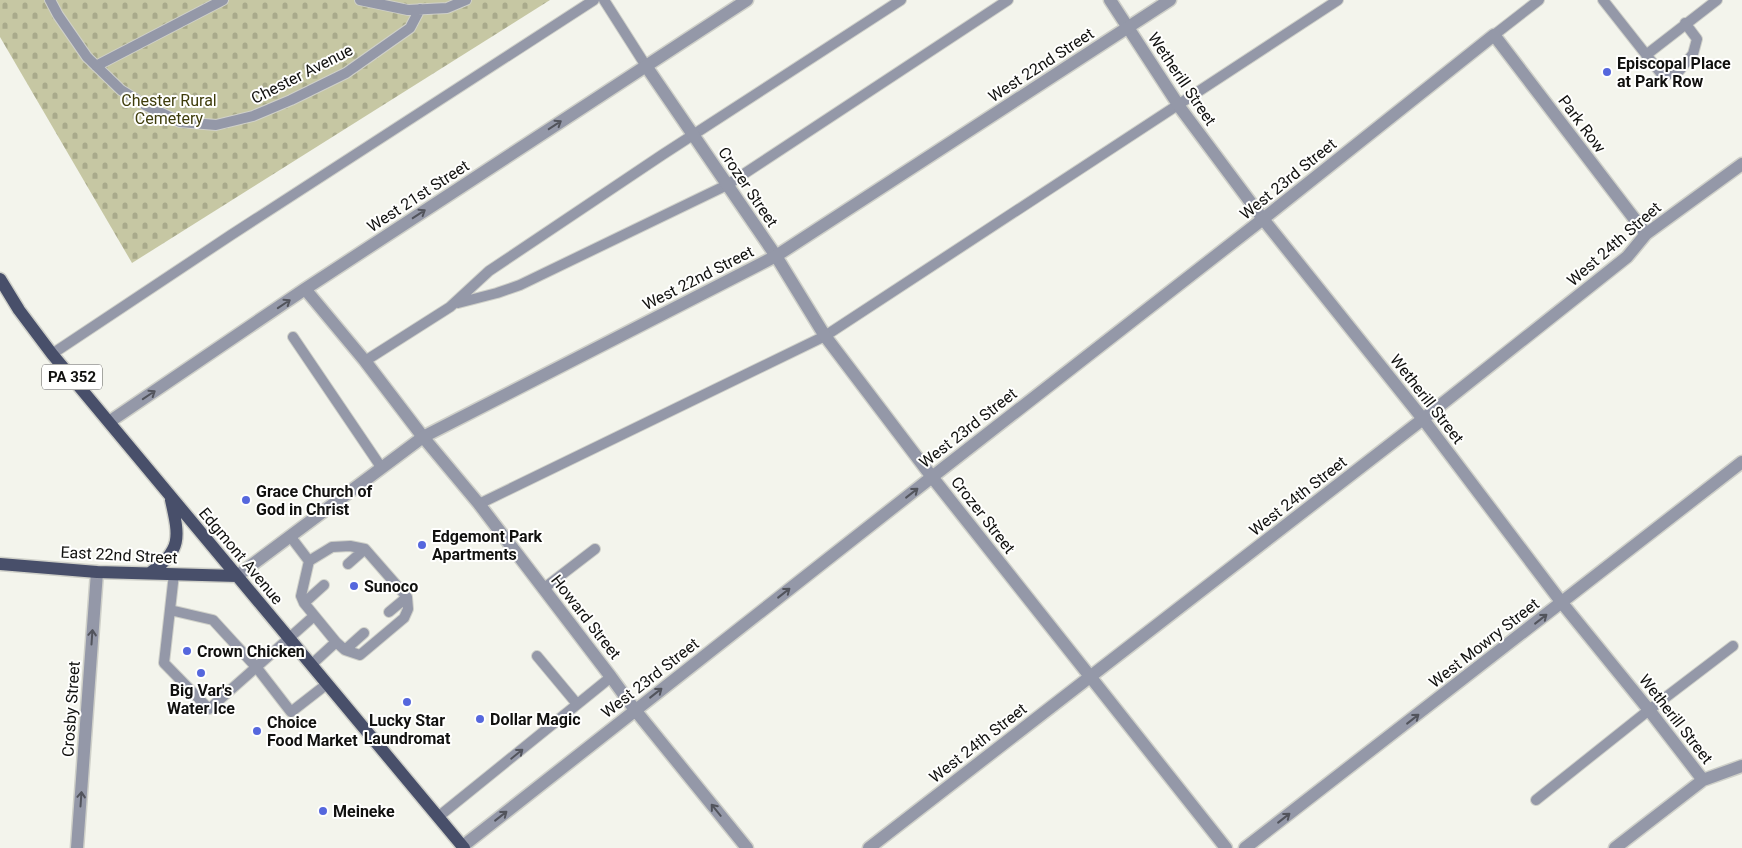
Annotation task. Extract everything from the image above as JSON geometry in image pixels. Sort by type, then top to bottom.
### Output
[{"type":"main road","name":"Edgmont Avenue","points":[[0,279],[3,291],[52,354],[464,847]]},
{"type":"main road","points":[[150,574],[171,556],[174,547],[177,528],[171,496]]},
{"type":"main road","name":"East 22nd Street","points":[[0,564],[97,572],[237,576]]},
{"type":"street","name":"West 21st Street","points":[[109,422],[305,289],[747,0]]},
{"type":"street","name":"Wetherill Street","points":[[1110,0],[1178,105],[1263,219],[1423,419],[1562,603],[1704,780],[1742,766]]},
{"type":"street","name":"West 22nd Street","points":[[237,576],[423,437],[776,256],[1170,0]]},
{"type":"street","name":"West 23rd Street","points":[[464,847],[635,710],[1263,219],[1494,35]]},
{"type":"street","name":"Park Row","points":[[1494,35],[1646,234]]},
{"type":"street","name":"Crozer Street","points":[[646,66],[776,256],[825,336],[932,476],[1226,848]]},
{"type":"street","name":"West 24th Street","points":[[869,848],[1423,419],[1627,257],[1646,234],[1742,164]]},
{"type":"street","name":"Howard Street","points":[[305,289],[479,504],[635,710],[746,848]]},
{"type":"street","name":"West Mowry Street","points":[[1246,848],[1742,462]]},
{"type":"street","name":"Crosby Street","points":[[77,848],[97,572]]},
{"type":"street","points":[[1615,848],[1704,780]]},
{"type":"lane","name":"Chester Avenue","points":[[50,0],[87,57],[121,90],[145,105],[180,122],[216,125],[253,116],[291,100],[346,72],[410,28],[420,9]]},
{"type":"lane","points":[[96,66],[223,0]]},
{"type":"lane","points":[[360,0],[408,10],[446,8],[466,0]]},
{"type":"lane","points":[[52,354],[231,235],[594,0]]},
{"type":"lane","points":[[604,0],[646,66]]},
{"type":"lane","points":[[450,307],[489,271],[693,134],[901,0]]},
{"type":"lane","points":[[365,361],[450,307],[520,285],[728,185],[1008,0]]},
{"type":"lane","points":[[479,504],[825,336],[1338,0]]},
{"type":"lane","points":[[1494,35],[1539,0]]},
{"type":"lane","points":[[1603,0],[1663,76],[1680,71],[1693,54],[1697,39],[1685,23]]},
{"type":"lane","points":[[1646,55],[1717,0]]},
{"type":"lane","points":[[293,337],[381,467]]},
{"type":"lane","points":[[290,536],[309,562]]},
{"type":"lane","points":[[350,546],[365,549],[407,597],[408,609],[404,618],[360,655],[345,650],[314,616],[301,596],[309,562],[332,547],[350,546]]},
{"type":"lane","points":[[348,564],[365,549]]},
{"type":"lane","points":[[543,589],[595,549]]},
{"type":"lane","points":[[174,574],[164,664],[209,709],[314,616]]},
{"type":"lane","points":[[304,603],[324,585]]},
{"type":"lane","points":[[389,612],[407,597]]},
{"type":"lane","points":[[170,610],[213,620],[257,668],[291,712],[327,684]]},
{"type":"lane","points":[[345,650],[364,633]]},
{"type":"lane","points":[[311,665],[336,642]]},
{"type":"lane","points":[[1536,800],[1733,646]]},
{"type":"lane","points":[[536,656],[577,704]]},
{"type":"lane","points":[[438,817],[611,677]]},
{"type":"green space","name":"Chester Rural Cemetery","points":[[0,0],[550,0],[132,263],[0,37]]},
{"type":"place","name":"Episcopal Place at Park Row","points":[[1607,72]]},
{"type":"place","name":"Grace Church of God in Christ","points":[[246,500]]},
{"type":"place","name":"Edgemont Park Apartments","points":[[422,545]]},
{"type":"place","name":"Sunoco","points":[[354,586]]},
{"type":"place","name":"Crown Chicken","points":[[187,651]]},
{"type":"place","name":"Big Var's Water Ice","points":[[201,673]]},
{"type":"place","name":"Lucky Star Laundromat","points":[[407,702]]},
{"type":"place","name":"Dollar Magic","points":[[480,719]]},
{"type":"place","name":"Choice Food Market","points":[[257,731]]},
{"type":"place","name":"Meineke","points":[[323,811]]}]
